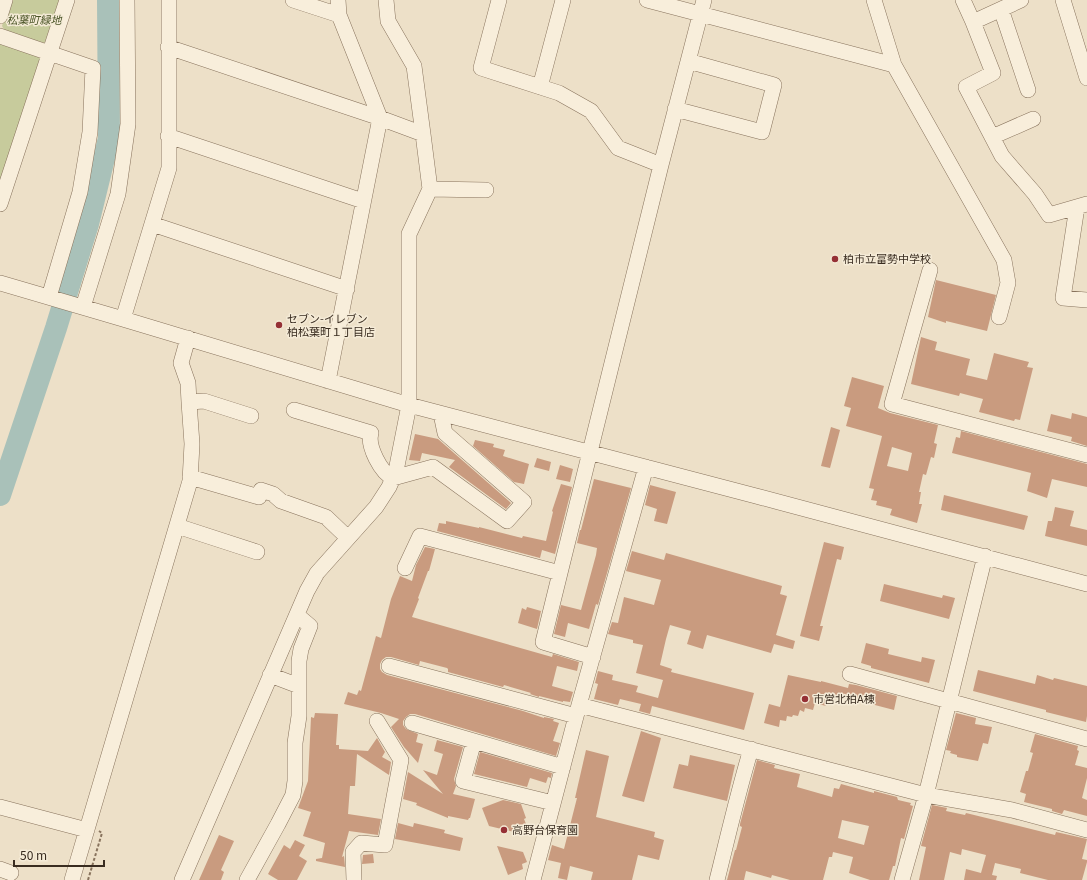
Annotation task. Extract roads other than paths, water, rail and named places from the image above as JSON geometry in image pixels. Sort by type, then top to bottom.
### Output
[{"type":"street","points":[[0,16],[5,0]]},
{"type":"street","points":[[0,204],[67,0]]},
{"type":"street","points":[[80,306],[118,194],[128,124],[127,0]]},
{"type":"street","points":[[123,319],[169,168],[169,0]]},
{"type":"street","points":[[293,0],[338,7],[380,118],[328,381]]},
{"type":"street","points":[[182,880],[307,591],[317,573],[376,507],[396,471],[409,406],[408,234],[430,189],[414,66],[388,21],[386,0]]},
{"type":"street","points":[[499,0],[481,68],[559,93],[591,111],[618,148],[661,165]]},
{"type":"street","points":[[540,87],[563,0]]},
{"type":"street","points":[[647,0],[702,7],[894,65]]},
{"type":"street","points":[[874,0],[894,65],[1004,260],[1008,283],[999,317]]},
{"type":"street","points":[[963,0],[993,73],[966,87],[1002,156],[1036,194],[1049,215],[1082,206],[1063,298],[1087,300]]},
{"type":"street","points":[[973,22],[1021,0]]},
{"type":"street","points":[[1063,0],[1084,60],[1087,78]]},
{"type":"street","points":[[593,657],[543,642],[675,109],[702,7]]},
{"type":"street","points":[[1001,9],[1028,90]]},
{"type":"street","points":[[0,36],[92,68],[90,132],[80,192],[52,298]]},
{"type":"street","points":[[168,47],[380,118],[423,134]]},
{"type":"street","points":[[675,109],[762,132],[774,85],[688,61]]},
{"type":"street","points":[[992,137],[1033,119]]},
{"type":"street","points":[[168,136],[363,201]]},
{"type":"street","points":[[430,189],[486,190]]},
{"type":"street","points":[[152,224],[346,289]]},
{"type":"street","points":[[930,270],[892,404],[1087,455]]},
{"type":"street","points":[[0,283],[188,338],[409,406],[1087,584]]},
{"type":"street","points":[[72,880],[177,526],[190,477],[192,444],[188,383],[181,363],[188,338]]},
{"type":"street","points":[[189,402],[204,401],[251,416]]},
{"type":"street","points":[[294,410],[371,433],[370,438],[374,455],[387,476],[393,478],[433,466],[507,521],[524,502],[445,433],[441,414]]},
{"type":"street","points":[[533,880],[578,710],[646,467]]},
{"type":"street","points":[[190,477],[259,496],[261,490],[273,494],[281,501],[326,517],[348,538]]},
{"type":"street","points":[[177,526],[258,552]]},
{"type":"street","points":[[405,568],[420,536],[560,573]]},
{"type":"street","points":[[902,880],[926,795],[984,556]]},
{"type":"street","points":[[247,880],[278,824],[292,795],[295,781],[295,743],[299,716],[300,686],[299,661],[301,649],[310,626],[297,615]]},
{"type":"street","points":[[389,666],[751,749],[926,795],[1012,810],[1087,830]]},
{"type":"street","points":[[850,674],[1087,739]]},
{"type":"street","points":[[270,675],[300,686]]},
{"type":"street","points":[[354,880],[353,852],[361,843],[385,845],[401,760],[378,721]]},
{"type":"street","points":[[412,723],[563,767]]},
{"type":"street","points":[[474,741],[463,781],[553,803]]},
{"type":"street","points":[[717,880],[736,802],[751,749]]},
{"type":"street","points":[[0,807],[87,830]]},
{"type":"waterway","points":[[0,495],[56,328],[88,224],[109,138],[108,0]]},
{"type":"place","name":"柏市立富勢中学校","points":[[835,259]]},
{"type":"place","name":"セブン-イレブン 柏松葉町１丁目店","points":[[279,325]]},
{"type":"place","name":"市営北柏A棟","points":[[805,699]]},
{"type":"place","name":"高野台保育園","points":[[504,830]]},
{"type":"park label","name":"松葉町緑地","points":[[34,20]]}]
